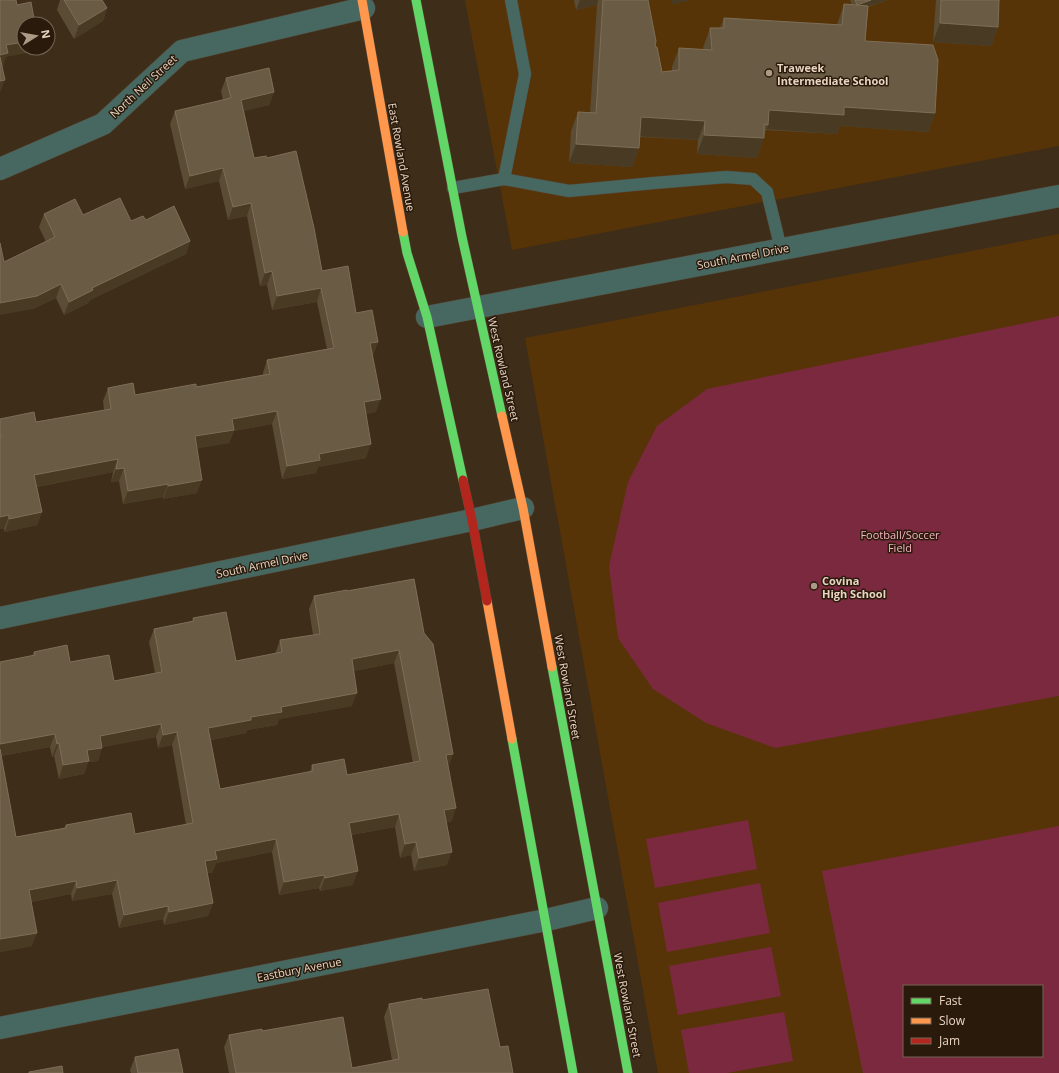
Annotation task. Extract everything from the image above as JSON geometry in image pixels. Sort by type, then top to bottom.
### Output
[{"type":"main road","points":[[416,0],[478,307]]},
{"type":"main road","name":"East Rowland Avenue","points":[[363,4],[407,253],[427,317]]},
{"type":"main road","name":"West Rowland Street","points":[[478,307],[523,508],[628,1073]]},
{"type":"main road","points":[[427,317],[472,520],[573,1073]]},
{"type":"street","name":"North Neil Street","points":[[0,169],[103,124],[182,50],[363,4]]},
{"type":"street","name":"South Armel Drive","points":[[427,317],[1059,196]]},
{"type":"street","name":"South Armel Drive","points":[[0,618],[472,520],[523,508]]},
{"type":"street","name":"Eastbury Avenue","points":[[0,1028],[546,920],[597,908]]},
{"type":"lane","points":[[504,179],[526,74],[511,0]]},
{"type":"lane","points":[[453,188],[504,179],[569,191],[654,182],[726,177],[753,179],[768,192],[781,249]]},
{"type":"shaded area","name":"Traweek Intermediate School","points":[[465,0],[1059,0],[1059,146],[512,250]]},
{"type":"shaded area","name":"Covina High School","points":[[1059,234],[1059,1073],[658,1073],[525,338]]},
{"type":"green space","name":"Football/Soccer Field","points":[[1059,316],[1059,696],[775,748],[706,723],[653,689],[618,638],[609,566],[628,482],[657,426],[707,389]]},
{"type":"green space","points":[[748,820],[757,869],[655,888],[646,839]]},
{"type":"green space","points":[[1059,826],[1059,1073],[863,1073],[822,871]]},
{"type":"green space","points":[[760,883],[770,933],[667,952],[658,903]]},
{"type":"green space","points":[[771,947],[781,996],[678,1015],[669,966]]},
{"type":"green space","points":[[784,1012],[793,1061],[727,1073],[689,1073],[681,1030]]},
{"type":"building","points":[[0,0],[16,0],[17,5],[31,2],[34,16],[16,16],[16,43],[6,45],[8,53],[0,55]]},
{"type":"building","points":[[64,0],[102,0],[107,8],[79,25]]},
{"type":"building","points":[[603,0],[648,0],[656,41],[655,47],[657,47],[662,72],[679,70],[679,48],[712,50],[710,28],[724,28],[724,18],[842,25],[844,4],[868,6],[865,41],[933,45],[938,60],[935,113],[844,107],[844,115],[769,110],[768,125],[764,124],[764,138],[704,135],[705,121],[641,117],[639,148],[576,144],[578,112],[596,113]]},
{"type":"building","points":[[855,0],[871,0],[857,5]]},
{"type":"building","points":[[941,0],[999,0],[998,27],[940,23]]},
{"type":"building","points":[[0,57],[5,80],[0,81]]},
{"type":"building","points":[[269,68],[274,92],[241,100],[254,158],[266,156],[267,158],[296,151],[314,228],[322,271],[348,266],[356,313],[372,310],[378,342],[370,343],[381,399],[364,402],[371,444],[319,454],[320,460],[287,466],[277,411],[232,419],[234,430],[195,436],[202,480],[128,491],[124,468],[116,469],[118,459],[34,475],[42,512],[9,519],[9,515],[0,517],[0,419],[34,412],[36,422],[111,409],[108,388],[133,383],[135,395],[196,384],[196,387],[270,374],[267,360],[334,348],[321,288],[277,296],[272,271],[265,273],[251,203],[233,207],[223,168],[190,176],[175,111],[231,98],[226,78]]},
{"type":"building","points":[[120,198],[131,221],[143,216],[146,220],[174,206],[190,241],[92,288],[93,290],[69,302],[61,284],[37,296],[0,303],[0,243],[4,262],[55,237],[44,214],[75,199],[83,215]]},
{"type":"building","points":[[414,579],[424,633],[433,644],[453,754],[446,755],[456,808],[444,810],[452,852],[419,858],[416,842],[405,844],[399,814],[349,823],[358,871],[325,878],[324,875],[284,882],[276,839],[215,851],[217,859],[205,861],[213,903],[169,912],[168,906],[124,915],[117,880],[77,888],[76,881],[29,890],[37,933],[0,939],[0,749],[16,837],[66,828],[66,825],[131,813],[135,834],[193,823],[177,732],[163,735],[161,724],[100,736],[102,748],[87,750],[89,761],[63,765],[59,743],[57,744],[55,734],[0,744],[0,662],[35,655],[34,652],[67,645],[70,662],[109,655],[114,681],[162,672],[154,629],[194,621],[193,618],[226,612],[236,661],[282,652],[280,640],[320,634],[314,596]],"holes":[[[399,650],[420,761],[347,775],[344,759],[312,765],[313,771],[220,789],[208,728],[251,720],[251,717],[282,712],[281,707],[357,693],[352,659]]]},
{"type":"building","points":[[488,989],[500,1047],[508,1046],[513,1073],[236,1073],[229,1035],[343,1017],[352,1068],[399,1059],[389,1004]]},
{"type":"building","points":[[178,1049],[183,1073],[138,1073],[135,1057]]},
{"type":"building","points":[[62,1066],[63,1073],[29,1073],[29,1072]]},
{"type":"traffic: fast","points":[[416,0],[462,237],[502,416]]},
{"type":"traffic: fast","points":[[403,232],[407,253],[427,317],[463,480]]},
{"type":"traffic: fast","points":[[552,667],[628,1073]]},
{"type":"traffic: fast","points":[[512,739],[573,1073]]},
{"type":"traffic: slow","points":[[362,0],[403,232]]},
{"type":"traffic: slow","points":[[502,416],[523,508],[552,667]]},
{"type":"traffic: slow","points":[[487,601],[512,739]]},
{"type":"traffic: jam","points":[[463,480],[487,601]]},
{"type":"place","name":"Traweek Intermediate School","points":[[769,73]]},
{"type":"place","name":"Covina High School","points":[[814,586]]}]
